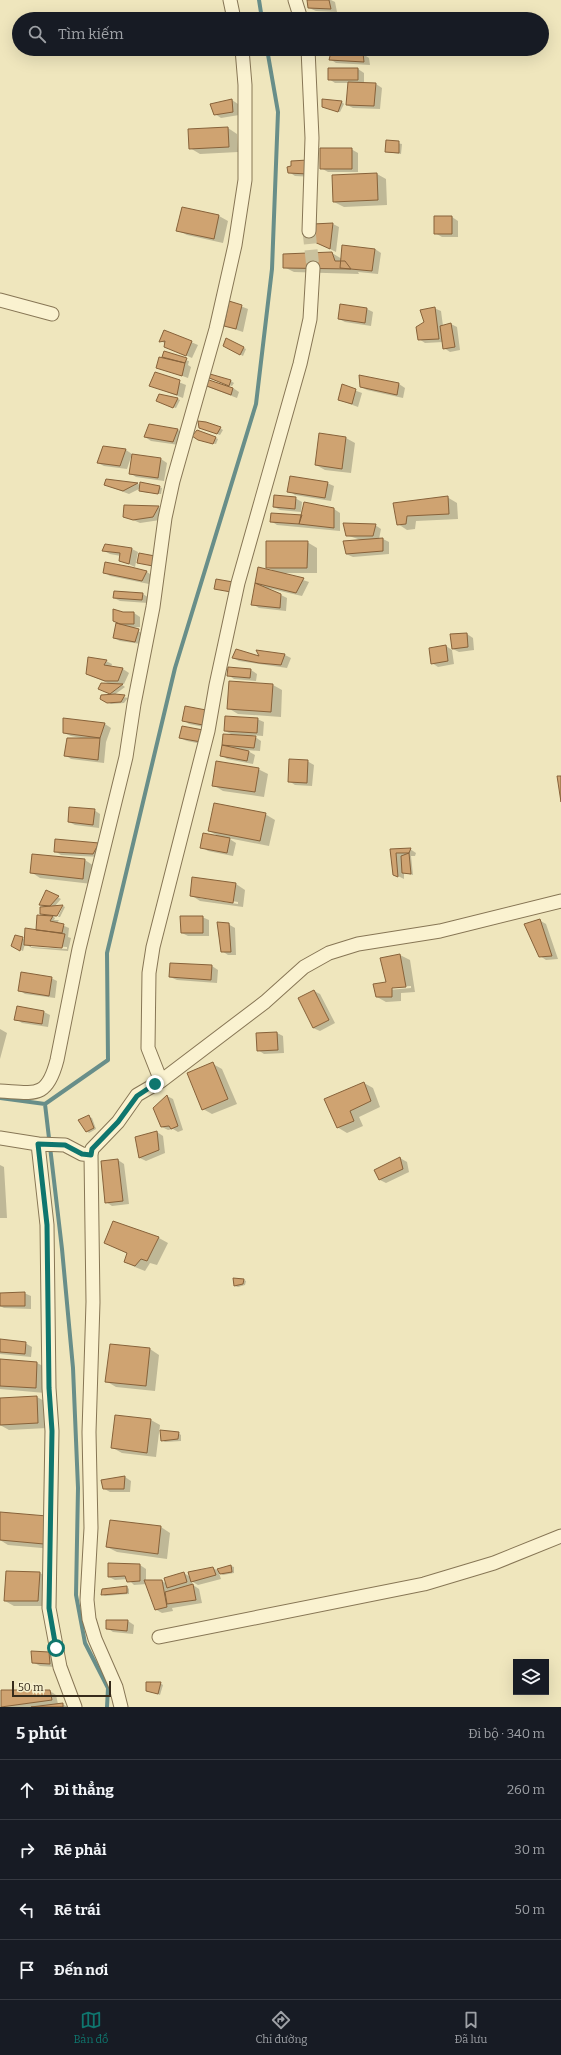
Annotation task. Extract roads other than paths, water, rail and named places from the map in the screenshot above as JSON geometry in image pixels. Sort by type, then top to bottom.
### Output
[{"type":"street","points":[[230,0],[233,12]]},
{"type":"street","points":[[295,0],[299,12]]},
{"type":"street","points":[[0,1091],[30,1093],[42,1090],[48,1084],[53,1075],[57,1060],[86,916],[126,757],[134,704],[153,607],[166,518],[173,482],[216,329],[235,245],[245,180],[245,85],[243,56]]},
{"type":"street","points":[[308,56],[312,138],[309,231]]},
{"type":"street","points":[[160,1081],[155,1063],[148,1048],[149,973],[153,947],[208,731],[216,685],[238,583],[300,364],[310,319],[314,268]]},
{"type":"street","points":[[0,300],[52,314]]},
{"type":"street","points":[[121,1707],[116,1687],[94,1639],[89,1619],[87,1600],[91,1528],[89,1432],[93,1302],[92,1149],[118,1122],[137,1096],[160,1081],[265,1002],[304,967],[343,948],[358,944],[440,931],[561,901]]},
{"type":"street","points":[[0,1138],[40,1144],[65,1145],[82,1154],[91,1155]]},
{"type":"street","points":[[40,1144],[47,1225],[49,1374],[52,1431],[49,1608],[60,1667],[76,1707]]},
{"type":"street","points":[[159,1637],[424,1584],[494,1563],[561,1536]]},
{"type":"waterway","points":[[259,0],[261,12]]},
{"type":"waterway","points":[[0,1098],[45,1104],[108,1060],[107,953],[175,668],[256,404],[272,269],[278,112],[268,56]]},
{"type":"waterway","points":[[45,1104],[62,1249],[73,1368],[78,1488],[76,1595],[85,1643],[108,1688],[107,1707]]},
{"type":"tunnel","points":[[309,231],[313,268]]}]
